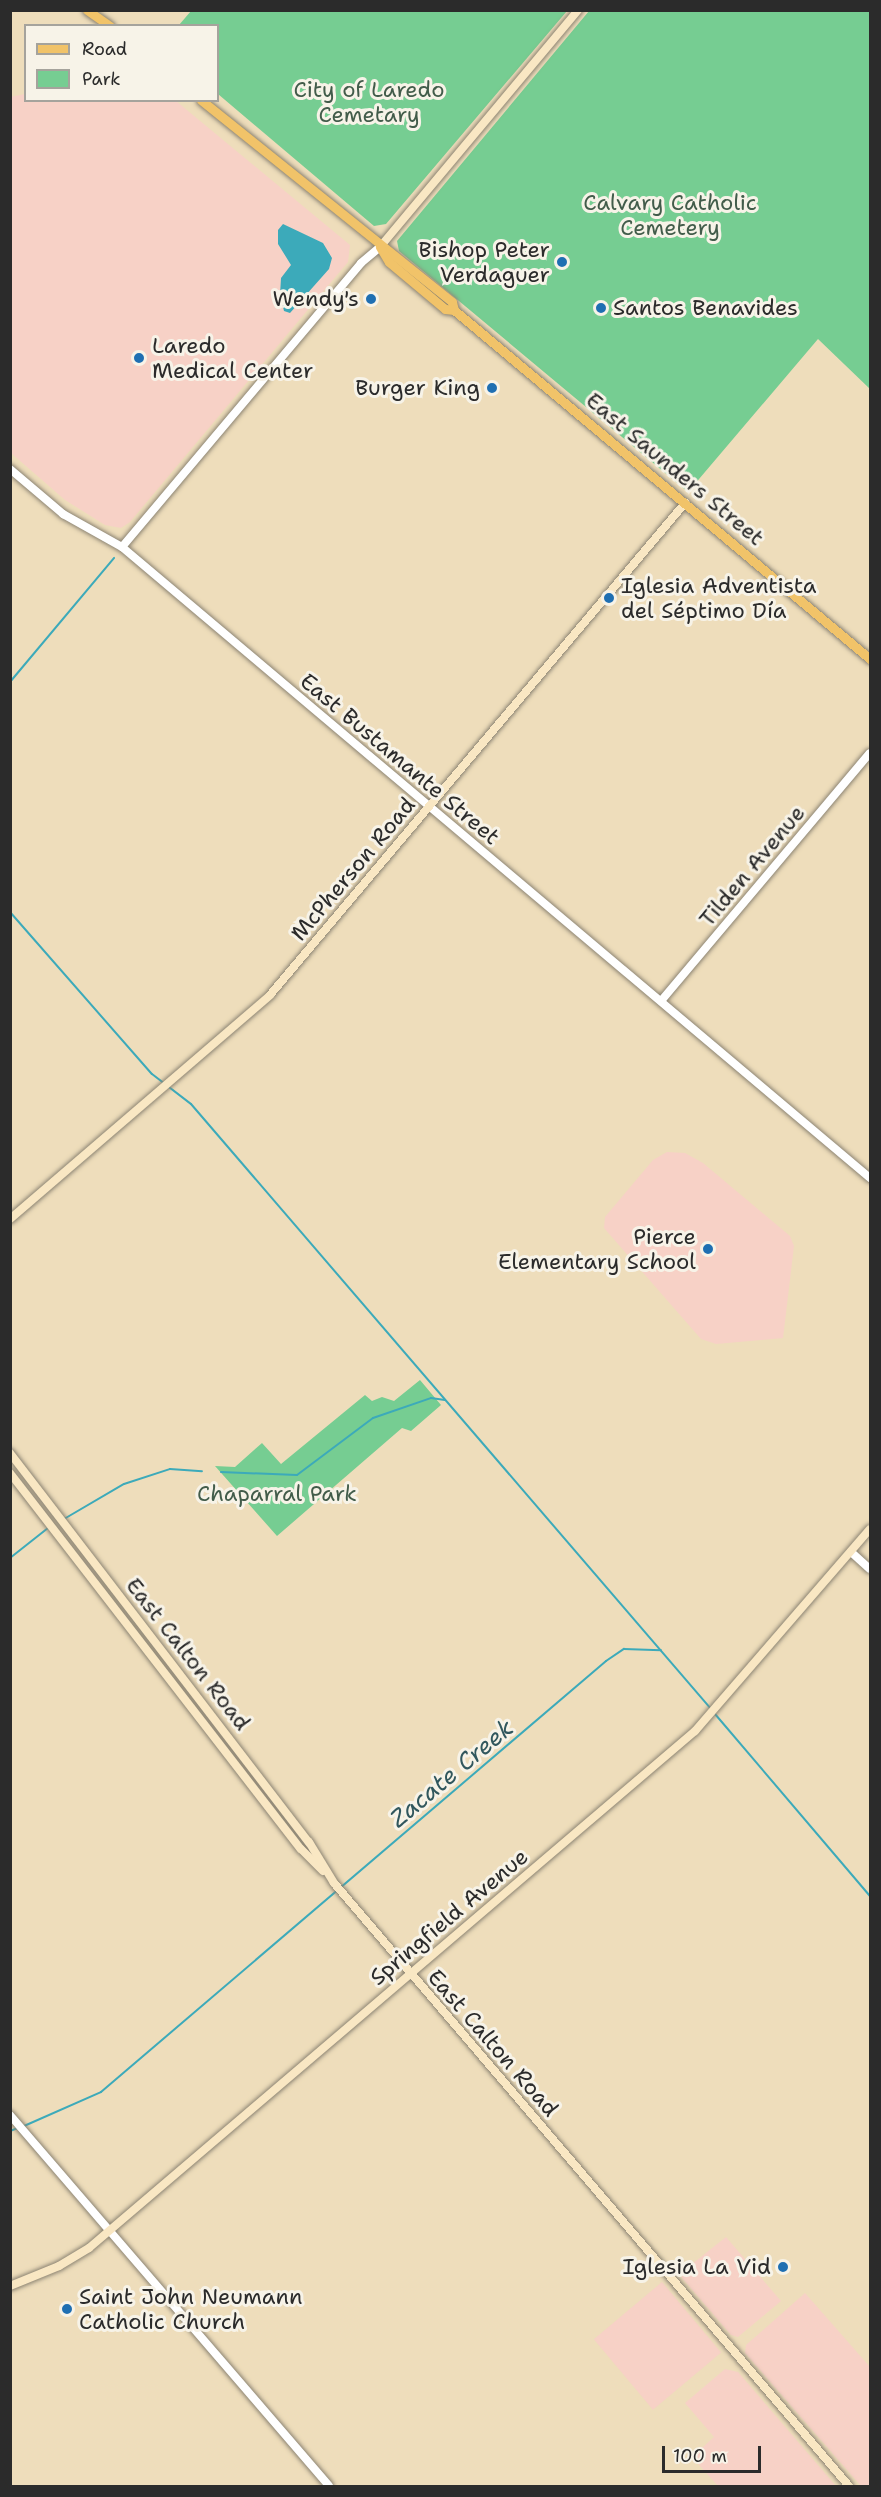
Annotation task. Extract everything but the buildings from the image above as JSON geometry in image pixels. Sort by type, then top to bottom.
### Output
[{"type":"main road","points":[[87,10],[107,23]]},
{"type":"main road","points":[[95,10],[107,23]]},
{"type":"main road","points":[[380,247],[578,10]]},
{"type":"main road","name":"East Saunders Street","points":[[203,102],[380,247],[389,262],[445,309],[454,310],[870,659]]},
{"type":"main road","name":"McPherson Road","points":[[10,1219],[270,995],[685,503]]},
{"type":"main road","name":"East Calton Road","points":[[10,1453],[309,1842],[333,1881]]},
{"type":"main road","name":"East Calton Road","points":[[10,1473],[301,1849],[333,1881],[849,2487]]},
{"type":"main road","points":[[23,1489],[33,1482]]},
{"type":"main road","name":"Springfield Avenue","points":[[10,2286],[71,2260],[110,2231],[708,1719],[870,1528]]},
{"type":"main road","points":[[123,1619],[133,1612]]},
{"type":"main road","points":[[248,1781],[257,1774]]},
{"type":"street","points":[[122,547],[362,263],[380,247]]},
{"type":"street","name":"East Bustamante Street","points":[[10,469],[63,514],[122,547],[870,1178]]},
{"type":"street","name":"Tilden Avenue","points":[[661,1001],[870,753]]},
{"type":"street","points":[[850,1552],[870,1569]]},
{"type":"street","points":[[12,2117],[329,2487]]},
{"type":"shaded area","name":"Laredo Medical Center","points":[[24,94],[24,102],[177,102],[350,245],[348,262],[130,522],[121,528],[105,525],[65,500],[11,453],[10,97]]},
{"type":"shaded area","name":"Pierce Elementary School","points":[[667,1152],[685,1153],[703,1163],[790,1236],[794,1246],[783,1338],[716,1344],[701,1339],[604,1228],[605,1217],[653,1160]]},
{"type":"shaded area","points":[[726,2237],[781,2301],[738,2337],[731,2335],[682,2278],[682,2272]]},
{"type":"shaded area","points":[[662,2282],[721,2352],[653,2410],[594,2339]]},
{"type":"shaded area","points":[[805,2293],[870,2367],[870,2486],[861,2486],[745,2353],[746,2345]]},
{"type":"shaded area","points":[[725,2369],[738,2372],[836,2486],[718,2486],[692,2457],[714,2437],[685,2403]]},
{"type":"green space","name":"City of Laredo Cemetary","points":[[191,10],[567,11],[386,224],[374,226],[219,95],[219,24],[180,24]]},
{"type":"green space","name":"Calvary Catholic Cemetery","points":[[589,11],[870,11],[870,389],[818,339],[688,492],[399,251],[397,241]]},
{"type":"green space","name":"Chaparral Park","points":[[420,1380],[441,1405],[411,1431],[402,1428],[277,1536],[215,1466],[235,1467],[262,1443],[281,1464],[365,1395],[372,1401],[382,1397],[394,1401]]},
{"type":"water","points":[[283,224],[323,243],[332,258],[329,269],[290,313],[284,311],[280,295],[281,278],[291,265],[278,244],[278,230]]},
{"type":"waterway","points":[[10,682],[114,558]]},
{"type":"waterway","points":[[10,912],[152,1074],[191,1104],[711,1709]]},
{"type":"waterway","points":[[221,1472],[297,1475],[373,1418],[431,1398],[445,1400]]},
{"type":"waterway","points":[[64,1519],[124,1484],[170,1469],[202,1471]]},
{"type":"waterway","points":[[10,1558],[48,1528]]},
{"type":"waterway","name":"Zacate Creek","points":[[24,2126],[101,2092],[606,1661],[624,1649],[661,1650]]},
{"type":"waterway","name":"Zacate Creek","points":[[715,1714],[870,1896]]},
{"type":"waterway","name":"Zacate Creek","points":[[10,2131],[18,2128]]},
{"type":"place","name":"Bishop Peter Verdaguer","points":[[562,262]]},
{"type":"place","name":"Wendy's","points":[[371,299]]},
{"type":"place","name":"Santos Benavides","points":[[601,308]]},
{"type":"place","name":"Laredo Medical Center","points":[[139,358]]},
{"type":"place","name":"Burger King","points":[[492,388]]},
{"type":"place","name":"Iglesia Adventista del Séptimo Día","points":[[609,598]]},
{"type":"place","name":"Pierce Elementary School","points":[[708,1249]]},
{"type":"place","name":"Iglesia La Vid","points":[[783,2267]]},
{"type":"place","name":"Saint John Neumann Catholic Church","points":[[67,2309]]}]
